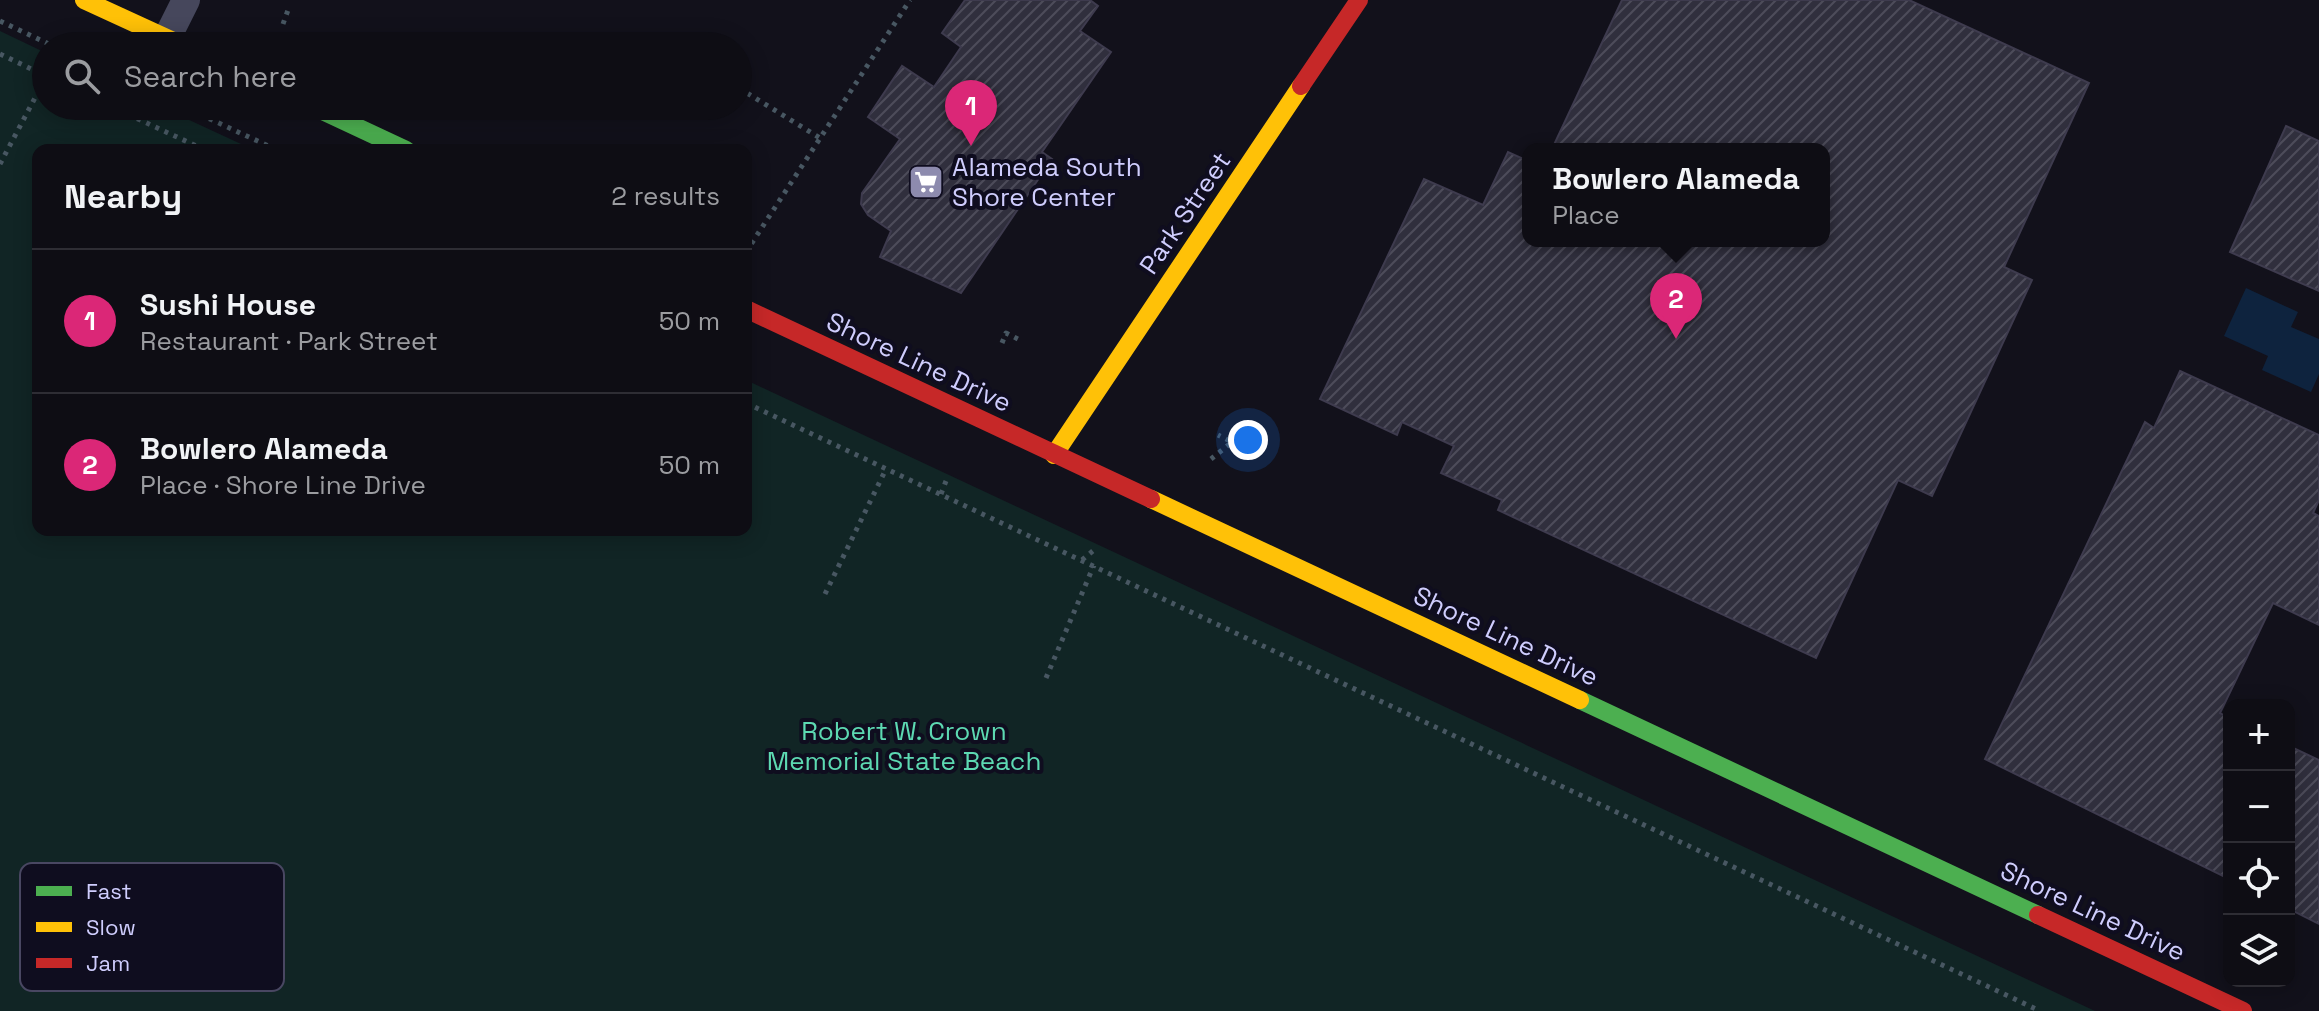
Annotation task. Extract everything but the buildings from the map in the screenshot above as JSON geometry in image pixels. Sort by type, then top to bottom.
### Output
[{"type":"street","points":[[84,0],[153,32]]},
{"type":"street","name":"Park Street","points":[[1054,455],[1359,0]]},
{"type":"street","points":[[342,120],[393,144]]},
{"type":"street","name":"Shore Line Drive","points":[[752,312],[2243,1011]]},
{"type":"lane","points":[[178,32],[186,0]]},
{"type":"path","points":[[752,243],[910,0]]},
{"type":"path","points":[[283,24],[288,10]]},
{"type":"path","points":[[0,21],[32,36]]},
{"type":"path","points":[[0,54],[32,70]]},
{"type":"path","points":[[752,96],[820,138]]},
{"type":"path","points":[[0,164],[32,103]]},
{"type":"path","points":[[140,120],[192,144]]},
{"type":"path","points":[[212,120],[264,144]]},
{"type":"path","points":[[1002,343],[1006,333],[1020,340]]},
{"type":"path","points":[[752,406],[2040,1011]]},
{"type":"path","points":[[1211,459],[1232,442],[1218,435]]},
{"type":"path","points":[[825,594],[886,469]]},
{"type":"path","points":[[941,494],[946,481]]},
{"type":"path","points":[[1082,560],[1094,550]]},
{"type":"path","points":[[1046,678],[1094,565]]},
{"type":"green space","name":"Robert W. Crown Memorial State Beach","points":[[0,31],[32,46],[32,120],[189,120],[241,144],[32,144],[32,536],[752,536],[752,383],[2095,1011],[0,1011]]},
{"type":"water","points":[[2246,288],[2298,312],[2291,327],[2319,339],[2319,374],[2311,392],[2262,370],[2268,356],[2224,336]]},
{"type":"traffic: fast","points":[[342,120],[393,144]]},
{"type":"traffic: fast","points":[[1580,700],[2038,915]]},
{"type":"traffic: slow","points":[[84,0],[154,32]]},
{"type":"traffic: slow","points":[[1054,455],[1301,86]]},
{"type":"traffic: slow","points":[[1151,499],[1580,700]]},
{"type":"traffic: jam","points":[[1301,86],[1359,0]]},
{"type":"traffic: jam","points":[[752,312],[1151,499]]},
{"type":"traffic: jam","points":[[2038,915],[2243,1011]]},
{"type":"place","name":"Sushi House","points":[[971,146]]},
{"type":"place","name":"Alameda South Shore Center","points":[[926,182]]},
{"type":"place","name":"Bowlero Alameda","points":[[1676,339]]}]
